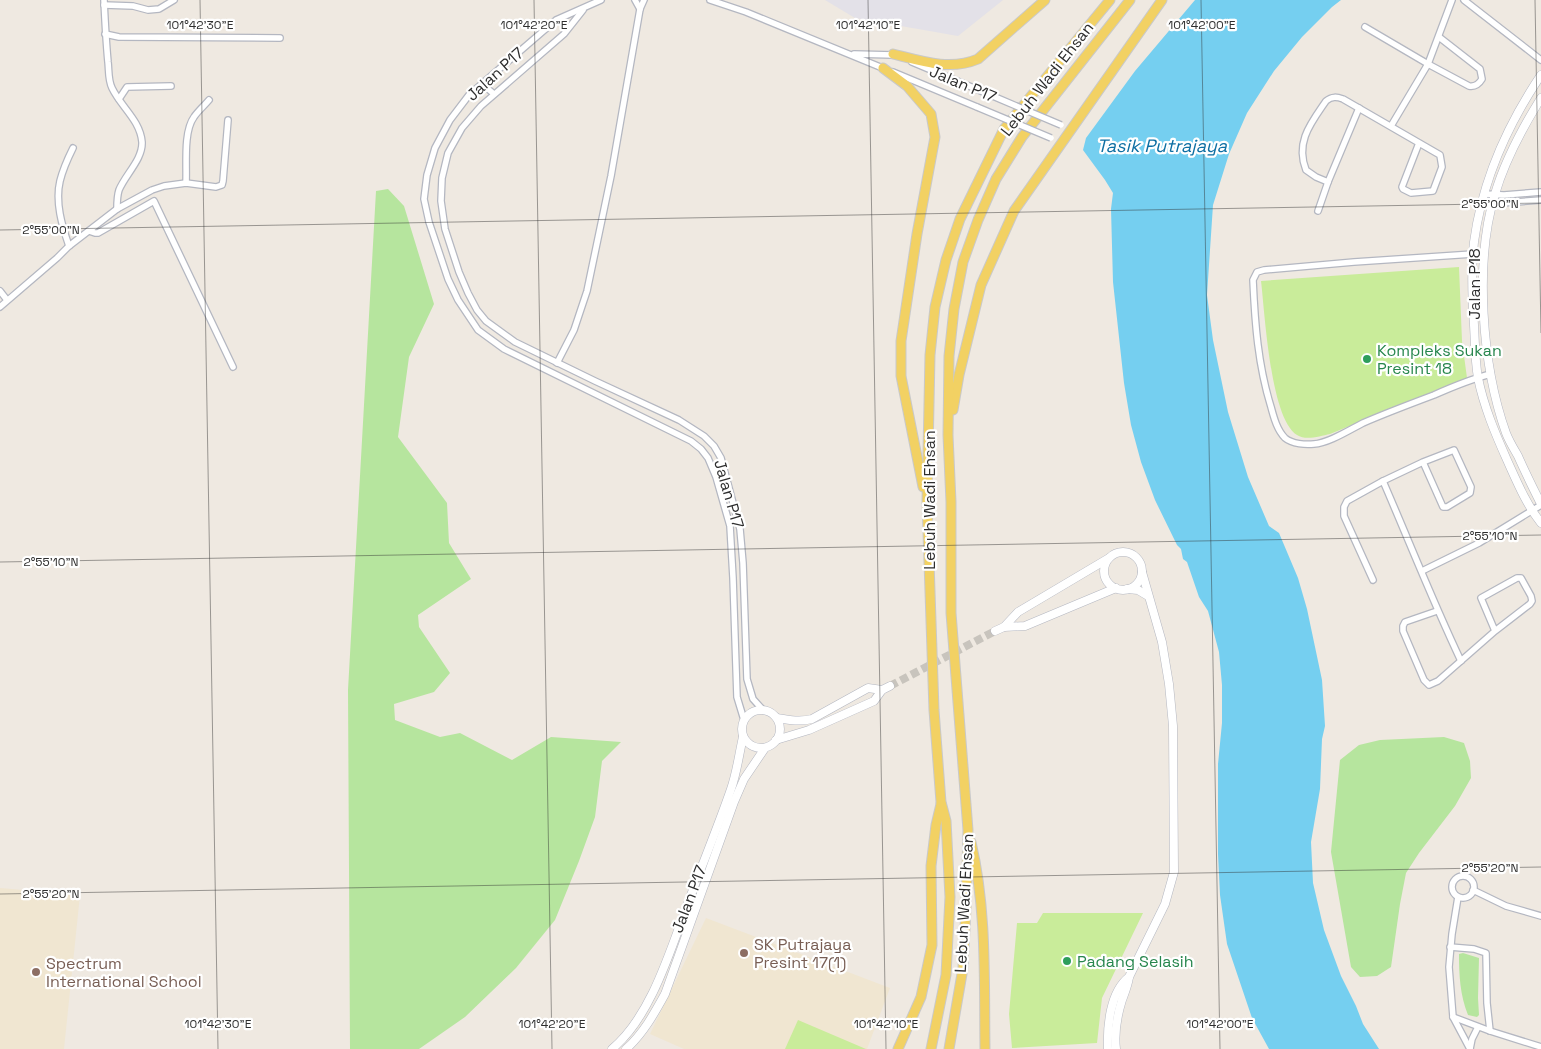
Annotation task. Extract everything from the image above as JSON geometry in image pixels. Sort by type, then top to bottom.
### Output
[{"type":"main road","points":[[893,54],[933,64],[958,65],[968,63],[978,59],[1045,0]]},
{"type":"main road","name":"Lebuh Wadi Ehsan","points":[[931,1049],[946,975],[950,897],[946,821],[941,802],[934,710],[927,502],[930,356],[935,307],[946,260],[960,219],[1004,129],[1110,0]]},
{"type":"main road","name":"Lebuh Wadi Ehsan","points":[[948,1049],[963,968],[968,830],[950,613],[949,356],[954,309],[963,262],[978,220],[996,179],[1022,137],[1130,0]]},
{"type":"main road","points":[[948,435],[959,375],[981,285],[1014,211],[1162,0]]},
{"type":"main road","points":[[883,68],[907,86],[931,114],[935,137],[917,234],[901,341],[901,376],[927,502]]},
{"type":"main road","points":[[898,1049],[921,997],[932,945],[931,866],[941,802]]},
{"type":"main road","points":[[968,830],[976,861],[982,912],[984,1049]]},
{"type":"street","points":[[117,209],[117,197],[139,155],[142,142],[140,130],[131,114],[118,99],[110,80],[104,2],[136,6],[144,9],[159,9],[174,0]]},
{"type":"street","name":"Jalan P17","points":[[601,0],[556,20],[469,95],[450,120],[435,148],[427,175],[424,199],[428,222],[448,279],[458,300],[478,330],[504,349],[691,441],[708,458],[716,477],[730,526],[734,578],[737,698],[744,720]]},
{"type":"street","points":[[635,0],[640,9]]},
{"type":"street","points":[[557,363],[574,330],[587,291],[611,176],[640,9],[644,0]]},
{"type":"street","name":"Jalan P17","points":[[710,0],[746,12],[851,54],[1062,143]]},
{"type":"street","points":[[1391,126],[1428,64],[1452,0]]},
{"type":"street","points":[[1464,0],[1541,60]]},
{"type":"street","name":"Jalan P17","points":[[584,8],[564,34],[494,94],[462,128],[448,153],[442,178],[441,201],[445,229],[459,272],[477,310],[486,322],[515,342],[692,427],[714,446],[721,458],[740,529],[747,679],[753,699],[763,710]]},
{"type":"street","points":[[1365,27],[1469,86],[1478,84],[1482,79],[1480,69],[1439,37]]},
{"type":"street","points":[[105,34],[119,36],[280,38]]},
{"type":"street","name":"Jalan P17","points":[[851,54],[893,54],[1072,129]]},
{"type":"street","name":"Jalan P18","points":[[1541,75],[1524,100],[1491,174],[1474,241],[1472,274],[1472,306],[1478,377],[1491,425],[1517,482],[1532,511],[1541,523]]},
{"type":"street","points":[[482,84],[494,94]]},
{"type":"street","points":[[118,99],[127,87],[171,86]]},
{"type":"street","points":[[1328,182],[1308,173],[1302,151],[1303,141],[1308,128],[1329,98],[1343,99],[1391,126],[1419,143],[1440,156],[1442,167],[1433,191],[1407,193],[1402,187],[1419,143]]},
{"type":"street","name":"Jalan P18","points":[[1541,98],[1513,150],[1494,198],[1485,249],[1483,295],[1490,374],[1506,434],[1541,505]]},
{"type":"street","points":[[186,183],[187,139],[190,126],[193,118],[209,100]]},
{"type":"street","points":[[1318,211],[1359,108]]},
{"type":"street","points":[[0,307],[69,246],[117,209],[152,190],[164,186],[186,183],[216,187],[222,185],[228,120]]},
{"type":"street","points":[[69,246],[59,211],[59,191],[62,172],[73,148]]},
{"type":"street","points":[[1494,198],[1541,192]]},
{"type":"street","points":[[1484,198],[1541,200]]},
{"type":"street","points":[[89,230],[98,233],[154,201],[233,367]]},
{"type":"street","points":[[1474,254],[1354,262],[1257,272],[1253,280],[1259,358],[1276,422],[1286,439],[1296,443],[1315,444],[1478,377],[1490,374]]},
{"type":"street","points":[[0,292],[7,300]]},
{"type":"street","points":[[478,330],[486,322]]},
{"type":"street","points":[[1373,580],[1344,516],[1343,511],[1347,500],[1423,462],[1454,450],[1471,487],[1470,493],[1447,507],[1443,506],[1423,462]]},
{"type":"street","points":[[1383,481],[1437,611],[1461,661]]},
{"type":"street","points":[[1422,571],[1480,543],[1541,505]]},
{"type":"street","points":[[1004,627],[1018,612],[1116,553],[1128,552],[1140,562],[1162,642],[1172,709],[1174,872],[1165,904],[1129,976],[1117,1019],[1116,1049]]},
{"type":"street","points":[[1109,558],[1104,569],[1105,575],[1107,580],[1116,588]]},
{"type":"street","points":[[1126,589],[1131,588],[1138,581],[1142,572]]},
{"type":"street","points":[[1437,611],[1405,622],[1403,626],[1424,680],[1429,685],[1434,684],[1495,631],[1530,604],[1532,601],[1531,596],[1521,578],[1481,598],[1495,631]]},
{"type":"street","points":[[995,631],[1004,627],[1025,626],[1116,588],[1138,590],[1148,596]]},
{"type":"street","points":[[776,740],[809,730],[874,701],[882,690],[890,686]]},
{"type":"street","points":[[777,718],[800,721],[812,719],[868,688],[882,690]]},
{"type":"street","points":[[763,710],[771,712],[777,718],[780,730],[776,740],[765,748],[752,746],[743,737],[742,728],[744,720],[750,713],[763,710]]},
{"type":"street","name":"Jalan P17","points":[[612,1049],[619,1044],[633,1026],[659,978],[731,789],[743,737]]},
{"type":"street","name":"Jalan P17","points":[[626,1049],[644,1030],[665,994],[734,802],[744,779],[765,748]]},
{"type":"street","points":[[1459,877],[1466,877],[1471,880],[1473,890],[1466,898],[1458,897],[1453,893],[1453,882],[1459,877]]},
{"type":"street","points":[[1473,890],[1506,906],[1541,916]]},
{"type":"street","points":[[1458,897],[1450,947],[1449,967],[1452,1017],[1470,1049]]},
{"type":"street","points":[[1450,947],[1474,949],[1486,953],[1487,1003],[1490,1031]]},
{"type":"street","points":[[1108,1049],[1108,1030],[1115,998],[1123,982],[1129,976]]},
{"type":"street","points":[[1452,1017],[1541,1047]]},
{"type":"street","points":[[1470,1049],[1472,1038],[1478,1027]]},
{"type":"shaded area","points":[[825,0],[1003,0],[958,36],[855,18]]},
{"type":"shaded area","name":"Spectrum International School","points":[[0,888],[80,895],[64,1049],[0,1049]]},
{"type":"shaded area","name":"SK Putrajaya Presint 17(1)","points":[[706,918],[890,988],[867,1049],[684,1049],[650,1034]]},
{"type":"green space","points":[[388,189],[404,206],[434,304],[409,357],[398,437],[447,503],[449,543],[471,579],[418,615],[419,627],[450,673],[434,692],[394,704],[395,720],[440,737],[460,733],[512,760],[551,737],[621,742],[602,761],[595,817],[555,920],[516,968],[465,1017],[419,1049],[350,1049],[348,690],[376,191]]},
{"type":"green space","name":"Kompleks Sukan Presint 18","points":[[1459,267],[1462,341],[1467,378],[1330,434],[1309,438],[1297,435],[1288,425],[1275,387],[1270,364],[1261,281]]},
{"type":"green space","points":[[1444,737],[1464,743],[1470,761],[1471,778],[1455,806],[1406,873],[1391,967],[1377,976],[1360,977],[1351,967],[1331,852],[1340,760],[1359,745],[1380,740]]},
{"type":"green space","name":"Padang Selasih","points":[[1043,913],[1143,913],[1102,998],[1097,1043],[1012,1048],[1009,1014],[1017,923],[1037,923]]},
{"type":"green space","points":[[1463,953],[1479,958],[1479,1015],[1477,1017],[1468,1015],[1463,1000],[1459,954]]},
{"type":"green space","points":[[798,1020],[866,1049],[785,1049]]},
{"type":"water","name":"Tasik Putrajaya","points":[[1195,0],[1341,0],[1302,37],[1274,71],[1247,113],[1229,154],[1213,205],[1207,295],[1213,340],[1228,412],[1248,477],[1269,526],[1279,533],[1298,578],[1307,609],[1322,680],[1325,726],[1322,739],[1320,789],[1311,842],[1313,883],[1324,930],[1341,976],[1363,1024],[1379,1049],[1269,1049],[1252,1018],[1227,944],[1220,895],[1218,764],[1222,723],[1222,685],[1219,652],[1208,611],[1199,597],[1187,562],[1183,559],[1181,549],[1177,545],[1155,500],[1141,462],[1131,425],[1124,383],[1113,282],[1111,209],[1113,193],[1083,150],[1086,138],[1135,71]]},
{"type":"tunnel","points":[[890,686],[995,631]]},
{"type":"place","name":"Kompleks Sukan Presint 18","points":[[1367,359]]},
{"type":"place","name":"SK Putrajaya Presint 17(1)","points":[[744,953]]},
{"type":"place","name":"Padang Selasih","points":[[1067,961]]},
{"type":"place","name":"Spectrum International School","points":[[36,972]]}]
